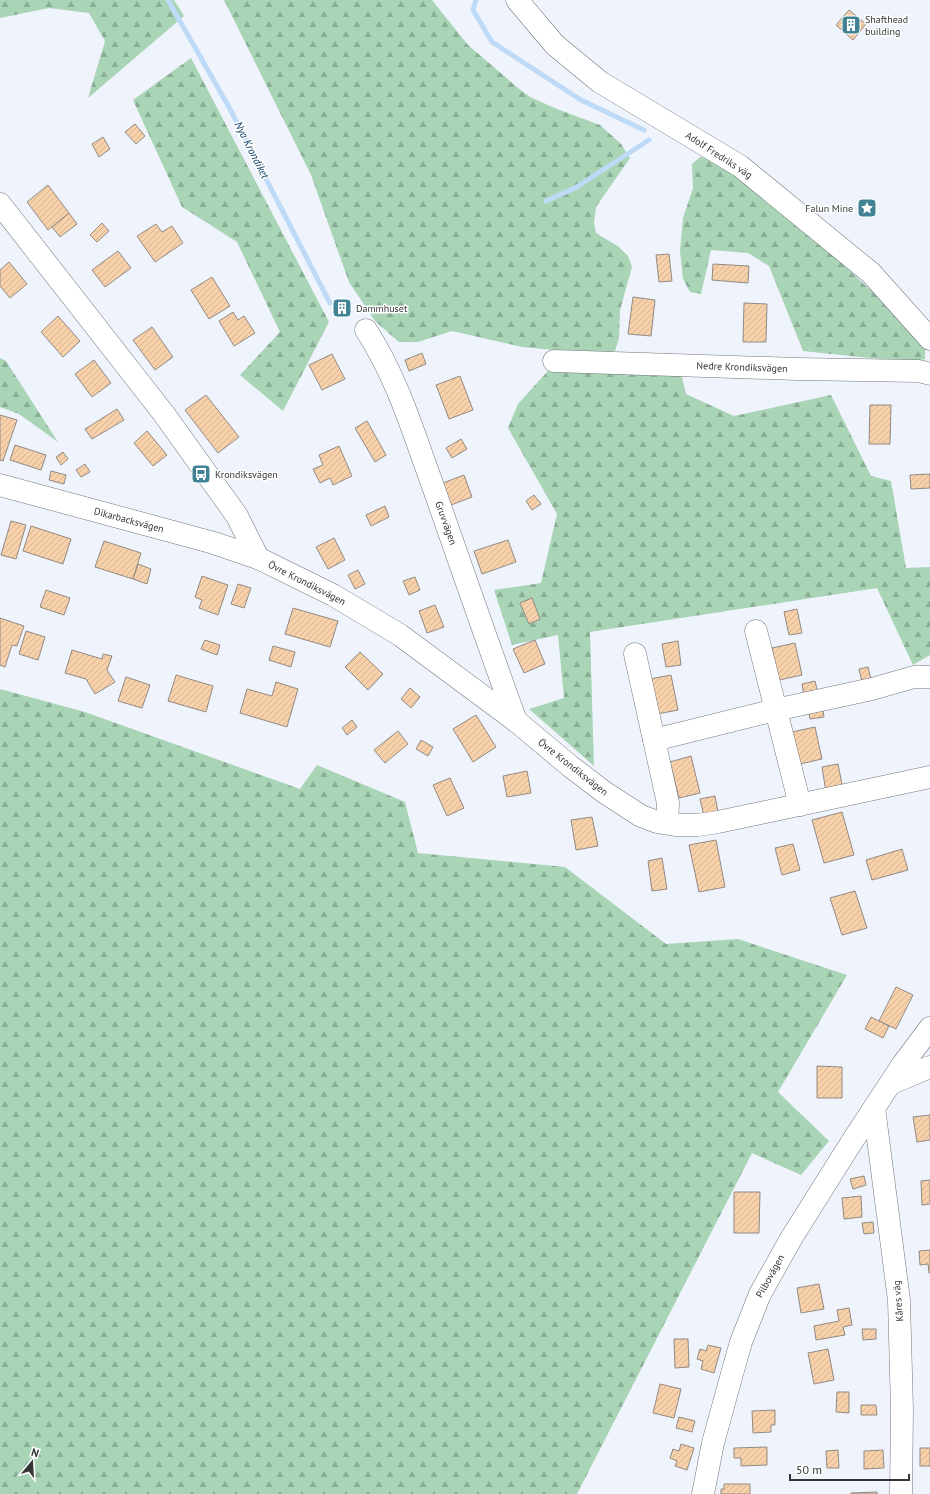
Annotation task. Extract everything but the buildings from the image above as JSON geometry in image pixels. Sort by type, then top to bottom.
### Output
[{"type":"street","name":"Adolf Fredriks väg","points":[[517,0],[555,45],[600,82],[740,166],[871,273],[930,339]]},
{"type":"street","points":[[0,204],[164,414],[237,516],[258,558]]},
{"type":"street","name":"Gruvvägen","points":[[366,330],[380,351],[392,375],[516,721]]},
{"type":"street","name":"Nedre Krondiksvägen","points":[[554,361],[919,371],[930,374]]},
{"type":"street","name":"Dikarbacksvägen","points":[[0,485],[214,542],[258,558]]},
{"type":"street","name":"Övre Krondiksvägen","points":[[258,558],[333,595],[400,635],[516,721],[570,766],[624,806],[641,816],[658,822],[675,825],[698,825],[718,822],[930,777]]},
{"type":"street","points":[[756,631],[800,805]]},
{"type":"street","points":[[635,654],[668,803],[667,823]]},
{"type":"street","points":[[654,740],[775,710],[872,689],[914,677],[930,677]]},
{"type":"street","name":"Pilbovägen","points":[[703,1494],[713,1443],[730,1381],[757,1300],[792,1237],[874,1108],[892,1083],[903,1064],[930,1028]]},
{"type":"street","points":[[892,1083],[930,1067]]},
{"type":"street","name":"Kåres väg","points":[[874,1108],[899,1300],[902,1410],[901,1494]]},
{"type":"green space","points":[[0,0],[174,0],[184,16],[88,98],[105,41],[89,13],[49,8],[0,18]]},
{"type":"green space","points":[[224,0],[432,0],[468,45],[530,97],[600,125],[621,144],[630,158],[596,207],[594,223],[596,233],[619,247],[628,256],[632,267],[620,310],[619,338],[615,351],[596,354],[522,347],[452,331],[418,342],[399,342],[375,321],[349,282],[311,175]]},
{"type":"green space","points":[[191,58],[329,322],[283,411],[240,375],[280,332],[237,242],[182,207],[133,100]]},
{"type":"green space","points":[[700,157],[715,160],[838,260],[893,311],[917,337],[925,349],[925,359],[916,361],[880,359],[803,351],[769,266],[748,253],[711,250],[701,294],[690,292],[683,279],[680,251],[683,218],[693,188],[692,164]]},
{"type":"green space","points":[[0,358],[6,361],[58,442],[19,414],[0,407]]},
{"type":"green space","points":[[555,363],[681,373],[686,394],[734,416],[831,395],[871,476],[891,481],[906,568],[930,567],[930,655],[913,665],[877,588],[590,632],[594,766],[529,709],[564,698],[558,635],[512,645],[494,590],[541,583],[557,514],[508,428],[518,404]]},
{"type":"green space","points":[[0,689],[85,712],[300,789],[317,765],[405,802],[418,853],[565,867],[666,944],[738,939],[847,975],[778,1092],[829,1141],[801,1175],[752,1153],[577,1494],[0,1494]]},
{"type":"waterway","name":"Nya Krondiket","points":[[168,0],[230,109],[330,303]]},
{"type":"waterway","points":[[476,0],[473,10],[492,42],[581,100],[644,130]]},
{"type":"waterway","points":[[546,201],[575,188],[649,140]]},
{"type":"place","name":"Shafthead building","points":[[851,25]]},
{"type":"place","name":"Falun Mine","points":[[867,208]]},
{"type":"place","name":"Dammhuset","points":[[342,308]]},
{"type":"place","name":"Krondiksvägen","points":[[201,474]]}]
